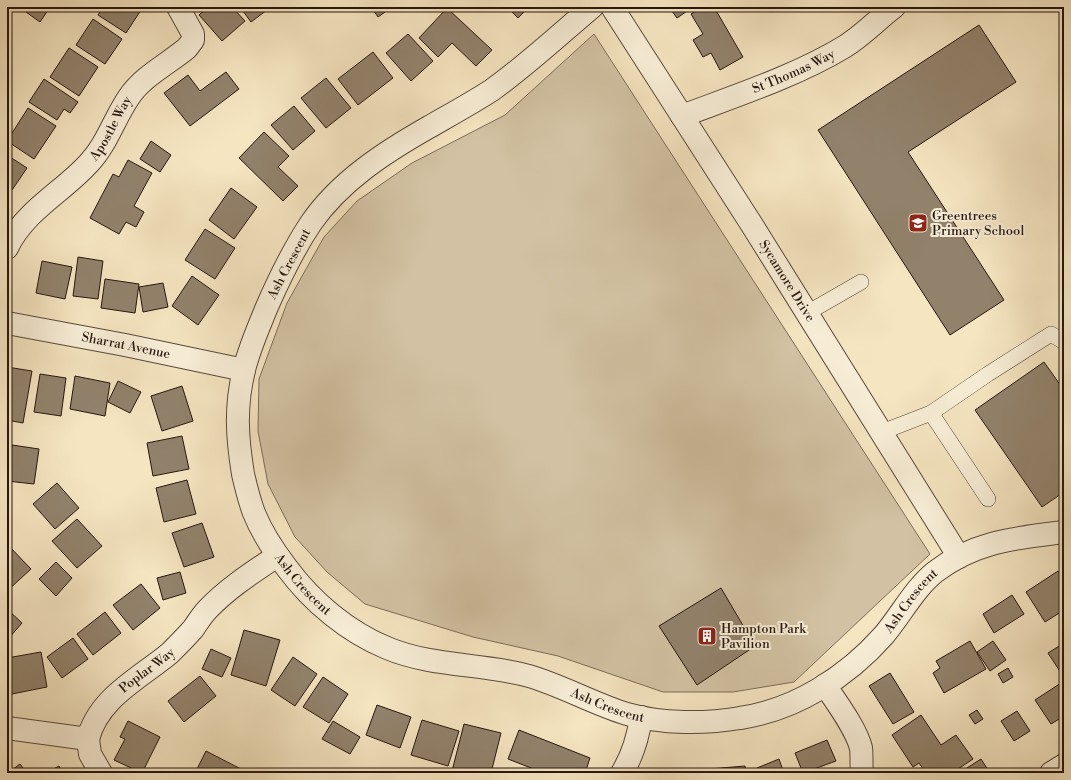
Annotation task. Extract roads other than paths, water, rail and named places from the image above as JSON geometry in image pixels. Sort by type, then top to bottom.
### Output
[{"type":"street","name":"Apostle Way","points":[[7,248],[18,228],[99,152],[129,97],[137,86],[187,48],[193,40],[193,34],[178,7]]},
{"type":"street","name":"Ash Crescent","points":[[592,7],[490,91],[375,161],[343,187],[328,202],[313,221],[284,269],[250,348],[244,370],[238,404],[237,426],[247,494],[254,514],[277,556],[297,582],[329,612],[356,632],[388,649],[427,660],[504,670],[526,675],[624,713],[641,718],[716,721],[751,717],[782,708],[825,685],[845,671],[882,637],[919,589],[934,573],[959,557],[972,550],[1007,539],[1064,532]]},
{"type":"street","name":"Sycamore Drive","points":[[612,7],[807,313],[959,557]]},
{"type":"street","name":"St Thomas Way","points":[[682,116],[754,89],[831,54],[860,36],[894,7]]},
{"type":"street","name":"Sharrat Avenue","points":[[7,323],[244,370]]},
{"type":"street","name":"Poplar Way","points":[[88,739],[90,729],[95,719],[114,696],[182,641],[207,610],[222,596],[243,579],[277,556]]},
{"type":"street","points":[[825,685],[841,709],[858,741],[861,749],[862,773]]},
{"type":"street","points":[[622,773],[633,753],[641,718]]},
{"type":"street","points":[[7,728],[88,739],[90,754],[102,773]]},
{"type":"street","points":[[1051,773],[1064,765]]},
{"type":"lane","points":[[807,313],[861,282]]},
{"type":"lane","points":[[882,432],[931,413],[988,374],[1051,334],[1064,342]]},
{"type":"lane","points":[[931,413],[988,499]]},
{"type":"place","name":"Greentrees Primary School","points":[[918,223]]},
{"type":"place","name":"Hampton Park Pavilion","points":[[707,636]]}]
